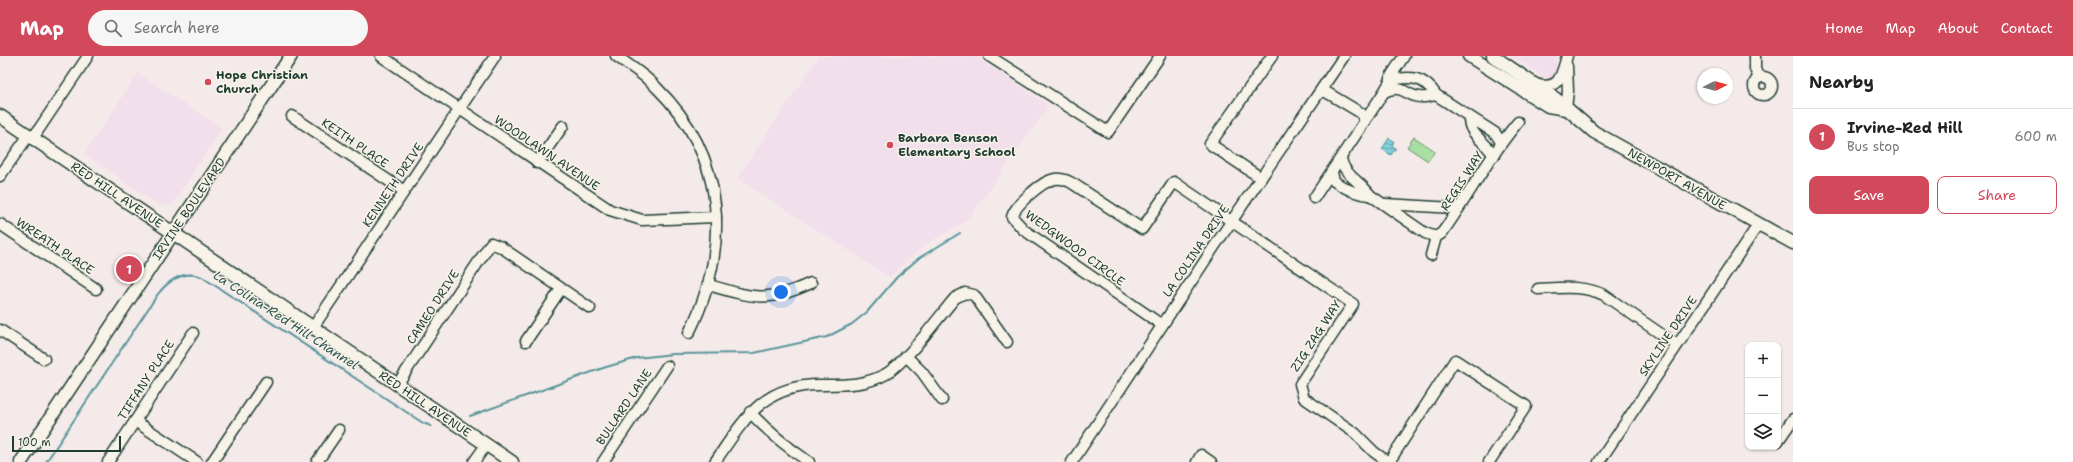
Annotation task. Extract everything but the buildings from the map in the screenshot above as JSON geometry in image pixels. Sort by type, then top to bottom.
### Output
[{"type":"main road","name":"IRVINE BOULEVARD","points":[[21,462],[291,56]]},
{"type":"main road","name":"NEWPORT AVENUE","points":[[1470,56],[1548,106],[1566,109]]},
{"type":"main road","name":"NEWPORT AVENUE","points":[[1493,56],[1556,99],[1594,132],[1758,225],[1793,243]]},
{"type":"main road","name":"RED HILL AVENUE","points":[[0,116],[312,329],[512,462]]},
{"type":"street","points":[[0,176],[31,137],[88,56]]},
{"type":"street","name":"KENNETH DRIVE","points":[[312,329],[495,56]]},
{"type":"street","points":[[616,56],[656,86],[682,118],[695,140],[707,169],[714,196],[716,217],[716,249],[709,285],[700,311],[689,333]]},
{"type":"street","points":[[989,56],[1108,132],[1160,56]]},
{"type":"street","points":[[1261,178],[1210,144],[1272,56]]},
{"type":"street","name":"LA COLINA DRIVE","points":[[1072,462],[1162,325],[1344,56]]},
{"type":"street","points":[[1566,109],[1568,91],[1567,56]]},
{"type":"street","points":[[1533,83],[1549,86],[1556,83],[1562,76],[1567,56]]},
{"type":"street","points":[[1755,56],[1755,69],[1759,78]]},
{"type":"street","name":"WOODLAWN AVENUE","points":[[386,57],[537,163],[598,204],[621,216],[657,221],[716,217]]},
{"type":"street","points":[[1402,60],[1404,78]]},
{"type":"street","points":[[1314,198],[1384,92],[1391,80],[1390,76],[1402,60]]},
{"type":"street","points":[[1391,80],[1415,78],[1429,87],[1436,95],[1495,133],[1501,142]]},
{"type":"street","points":[[1384,92],[1396,89],[1407,91],[1419,98],[1436,95]]},
{"type":"street","points":[[1320,92],[1323,96],[1356,118],[1365,121]]},
{"type":"street","name":"KEITH PLACE","points":[[292,116],[404,191]]},
{"type":"street","points":[[1469,117],[1468,124],[1472,133],[1487,145],[1494,156]]},
{"type":"street","name":"REGIS WAY","points":[[1431,255],[1436,237],[1442,233],[1494,156],[1501,142],[1518,122]]},
{"type":"street","points":[[537,163],[562,126]]},
{"type":"street","points":[[1341,159],[1345,169],[1365,188],[1370,195],[1425,233],[1436,237]]},
{"type":"street","points":[[1332,172],[1334,181],[1341,186],[1352,192],[1370,195]]},
{"type":"street","name":"WEDGWOOD CIRCLE","points":[[1162,325],[1024,230],[1012,217],[1014,211],[1042,185],[1053,179],[1063,179],[1075,184],[1142,228],[1174,182],[1232,222]]},
{"type":"street","points":[[1383,204],[1454,208],[1460,206]]},
{"type":"street","name":"ZIG ZAG WAY","points":[[1232,222],[1353,304],[1300,384],[1301,392],[1304,398],[1355,433],[1374,452],[1388,462]]},
{"type":"street","name":"WREATH PLACE","points":[[0,224],[96,289]]},
{"type":"street","name":"SKYLINE DRIVE","points":[[1599,462],[1758,225]]},
{"type":"street","name":"CAMEO DRIVE","points":[[397,385],[491,243],[501,247],[561,289]]},
{"type":"street","points":[[709,285],[748,296],[767,298],[791,293],[811,283]]},
{"type":"street","points":[[1538,288],[1577,287],[1592,289],[1604,295],[1677,345]]},
{"type":"street","points":[[526,341],[561,289],[590,308]]},
{"type":"street","points":[[715,462],[750,412],[772,394],[790,388],[807,385],[854,385],[886,374],[906,356],[955,298],[965,293],[974,295],[1007,342]]},
{"type":"street","points":[[0,330],[44,359]]},
{"type":"street","name":"TIFFANY PLACE","points":[[108,462],[193,333]]},
{"type":"street","points":[[906,356],[922,372],[942,400]]},
{"type":"street","points":[[1388,462],[1455,360],[1526,406],[1489,462]]},
{"type":"street","name":"BULLARD LANE","points":[[603,462],[667,366]]},
{"type":"street","points":[[212,462],[266,382]]},
{"type":"street","points":[[750,412],[766,430],[784,445],[809,462]]},
{"type":"street","points":[[1781,437],[1793,419]]},
{"type":"street","points":[[135,421],[197,462]]},
{"type":"street","points":[[317,462],[339,430]]},
{"type":"street","points":[[474,462],[486,445]]},
{"type":"street","points":[[1199,459],[1211,462]]},
{"type":"shaded area","name":"Barbara Benson Elementary School","points":[[819,56],[975,56],[1049,106],[967,221],[926,244],[889,277],[737,178]]},
{"type":"shaded area","points":[[1512,56],[1558,56],[1556,75],[1553,78],[1547,79]]},
{"type":"shaded area","points":[[138,73],[222,128],[173,204],[160,206],[84,154]]},
{"type":"green space","points":[[1414,137],[1435,151],[1428,161],[1407,147]]},
{"type":"water","points":[[1389,138],[1394,141],[1392,146],[1396,148],[1391,155],[1382,149]]},
{"type":"waterway","name":"La Colina-Red Hill Channel","points":[[470,416],[603,368],[637,358],[673,354],[754,353],[827,337],[852,324],[867,312],[897,277],[919,258],[960,233]]},
{"type":"waterway","name":"La Colina-Red Hill Channel","points":[[46,462],[158,294],[167,284],[177,278],[189,275],[202,277],[423,423],[431,426]]},
{"type":"place","name":"Hope Christian Church","points":[[208,82]]},
{"type":"place","name":"Barbara Benson Elementary School","points":[[890,145]]},
{"type":"place","name":"Irvine-Red Hill","points":[[129,269]]}]
